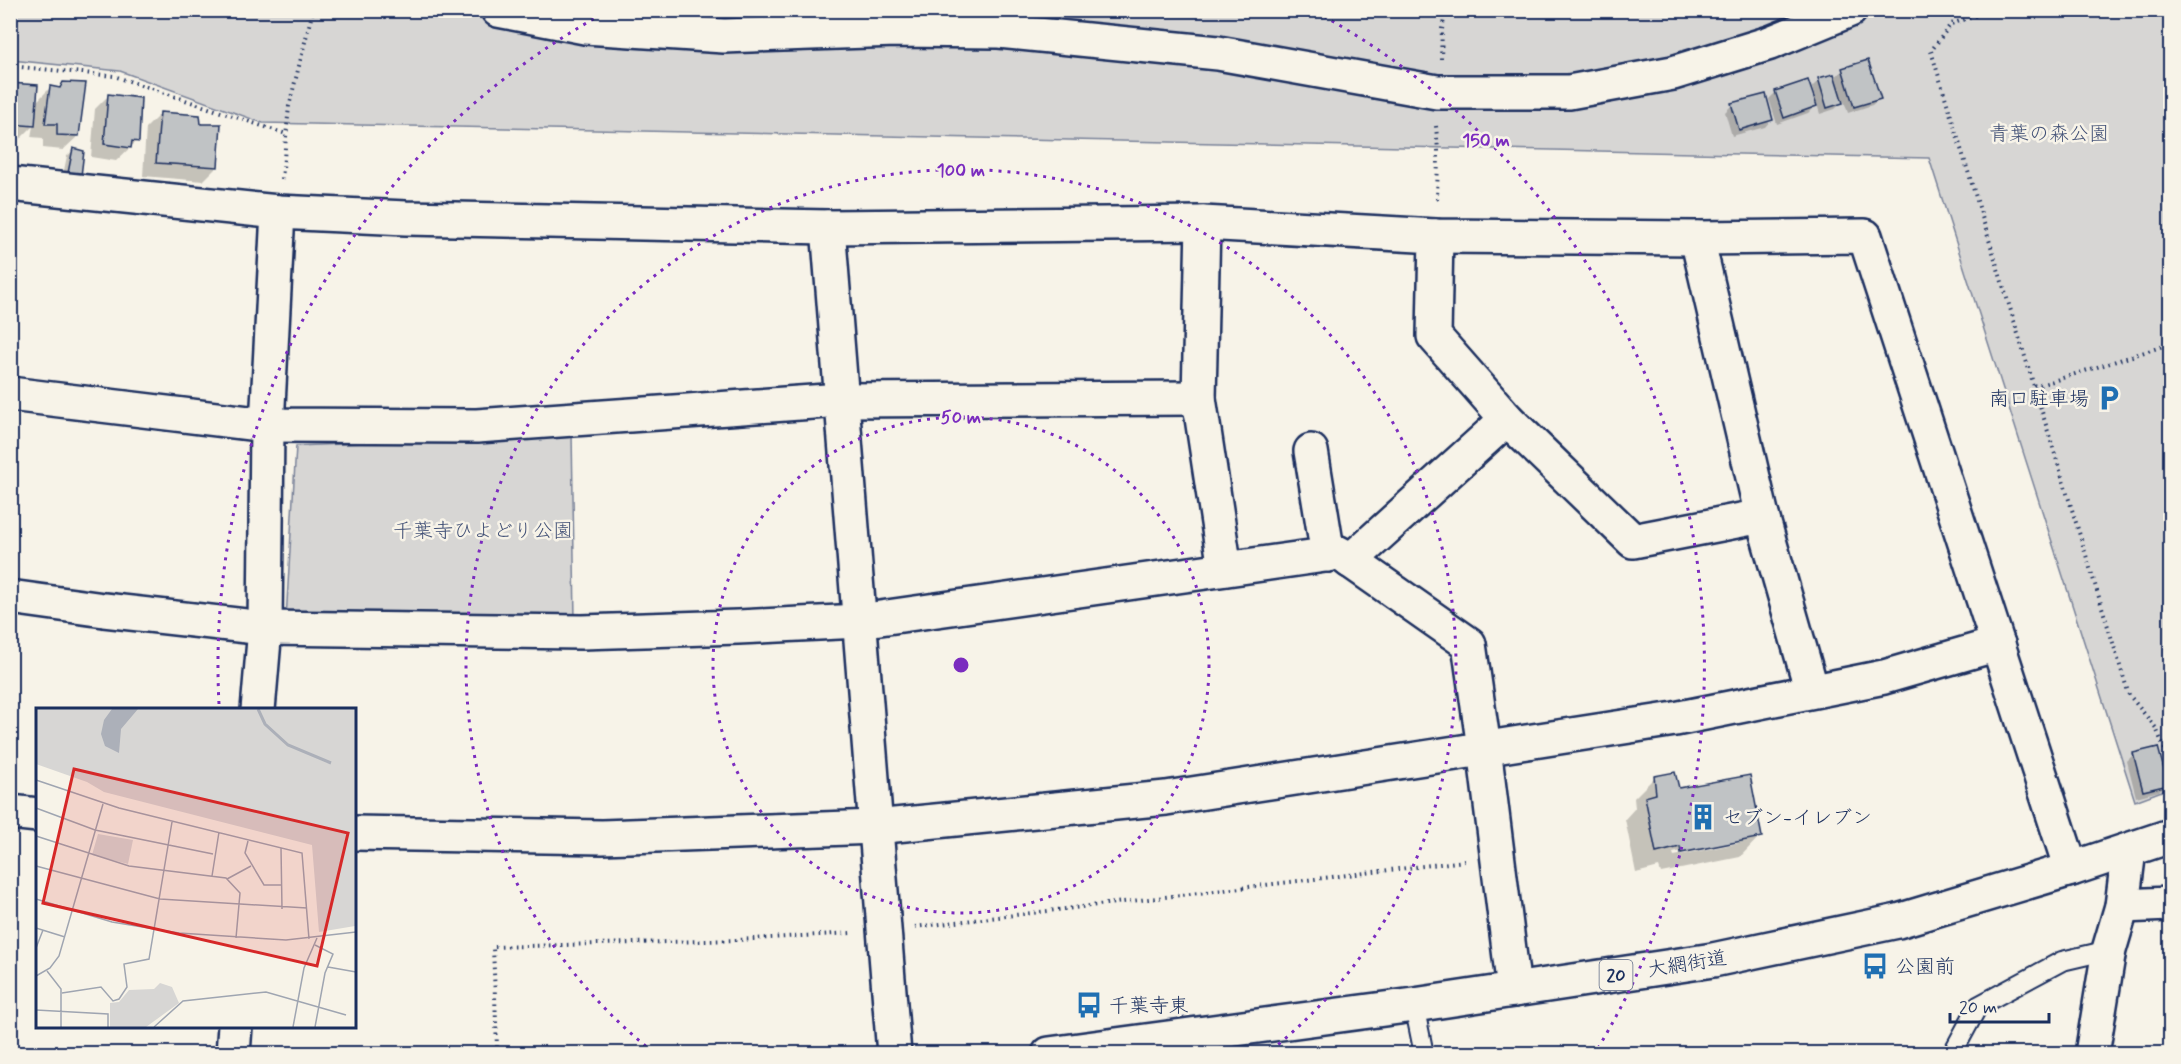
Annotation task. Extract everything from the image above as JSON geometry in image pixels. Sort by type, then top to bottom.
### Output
[{"type":"street","points":[[498,10],[585,27],[724,36],[896,30],[999,31],[1218,53],[1437,92],[1569,92],[1673,73],[1770,43],[1850,10]]},
{"type":"street","points":[[10,184],[278,212],[406,218],[828,227],[1203,223],[1436,236],[1697,238],[1865,236],[2071,869]]},
{"type":"street","points":[[258,708],[265,628],[267,425],[278,212]]},
{"type":"street","points":[[1203,223],[1199,398],[1225,570]]},
{"type":"street","points":[[828,227],[894,1053]]},
{"type":"street","points":[[1436,236],[1434,336],[1507,419],[1633,541],[1762,516]]},
{"type":"street","points":[[1697,238],[1762,516],[1812,691]]},
{"type":"street","points":[[10,394],[267,425],[477,426],[841,400],[1199,398]]},
{"type":"street","points":[[10,597],[265,628],[582,632],[859,621],[1225,570],[1339,558],[1507,419]]},
{"type":"street","points":[[1311,451],[1339,558],[1469,644],[1514,990]]},
{"type":"street","points":[[356,833],[602,837],[876,827],[1166,798],[1674,719],[1884,677],[1998,644]]},
{"type":"street","points":[[10,812],[36,815]]},
{"type":"street","name":"大網街道","points":[[1048,1053],[1414,1005],[1713,960],[1898,921],[2071,869],[2170,836]]},
{"type":"street","points":[[2092,1053],[2109,950],[2122,906],[2129,850]]},
{"type":"street","points":[[2122,906],[2170,904]]},
{"type":"street","points":[[233,1053],[235,1028]]},
{"type":"lane","points":[[1952,1053],[1978,1006],[2062,961],[2109,950]]},
{"type":"lane","points":[[1414,1005],[1424,1053]]},
{"type":"path","points":[[278,212],[290,106],[313,10]]},
{"type":"path","points":[[1993,10],[1981,12],[1951,24],[1931,51],[2129,695],[2156,728],[2170,762]]},
{"type":"path","points":[[10,66],[114,76],[286,134]]},
{"type":"path","points":[[2034,387],[2170,344]]},
{"type":"path","points":[[497,1047],[493,947],[738,940],[884,931],[1498,857]]},
{"type":"green space","name":"青葉の森公園","points":[[10,11],[2170,11],[2170,788],[2135,801],[1929,158],[263,123],[120,71],[11,60]]},
{"type":"green space","name":"千葉寺ひよどり公園","points":[[572,434],[575,621],[286,620],[296,446]]},
{"type":"building","points":[[1868,60],[1881,99],[1854,107],[1842,68]]},
{"type":"building","points":[[1834,74],[1843,103],[1827,108],[1818,78]]},
{"type":"building","points":[[1808,80],[1817,106],[1784,118],[1775,91]]},
{"type":"building","points":[[63,82],[86,83],[79,136],[57,135],[57,124],[45,124],[50,86],[60,88]]},
{"type":"building","points":[[10,83],[38,85],[35,126],[10,124]]},
{"type":"building","points":[[108,94],[141,98],[139,142],[132,141],[131,148],[104,144]]},
{"type":"building","points":[[1766,94],[1773,120],[1739,130],[1731,103]]},
{"type":"building","points":[[160,112],[200,115],[201,124],[221,124],[218,167],[156,163]]},
{"type":"building","points":[[73,148],[84,151],[81,176],[68,173]]},
{"type":"building","points":[[2158,747],[2168,785],[2143,791],[2133,753]]},
{"type":"building","name":"セブン-イレブン","points":[[1675,772],[1679,788],[1750,775],[1762,837],[1681,853],[1680,847],[1656,853],[1645,797],[1656,794],[1654,776]]},
{"type":"place","name":"南口駐車場","points":[[2109,398]]},
{"type":"place","name":"セブン-イレブン","points":[[1703,817]]},
{"type":"place","name":"公園前","points":[[1875,966]]},
{"type":"place","name":"千葉寺東","points":[[1089,1005]]}]
